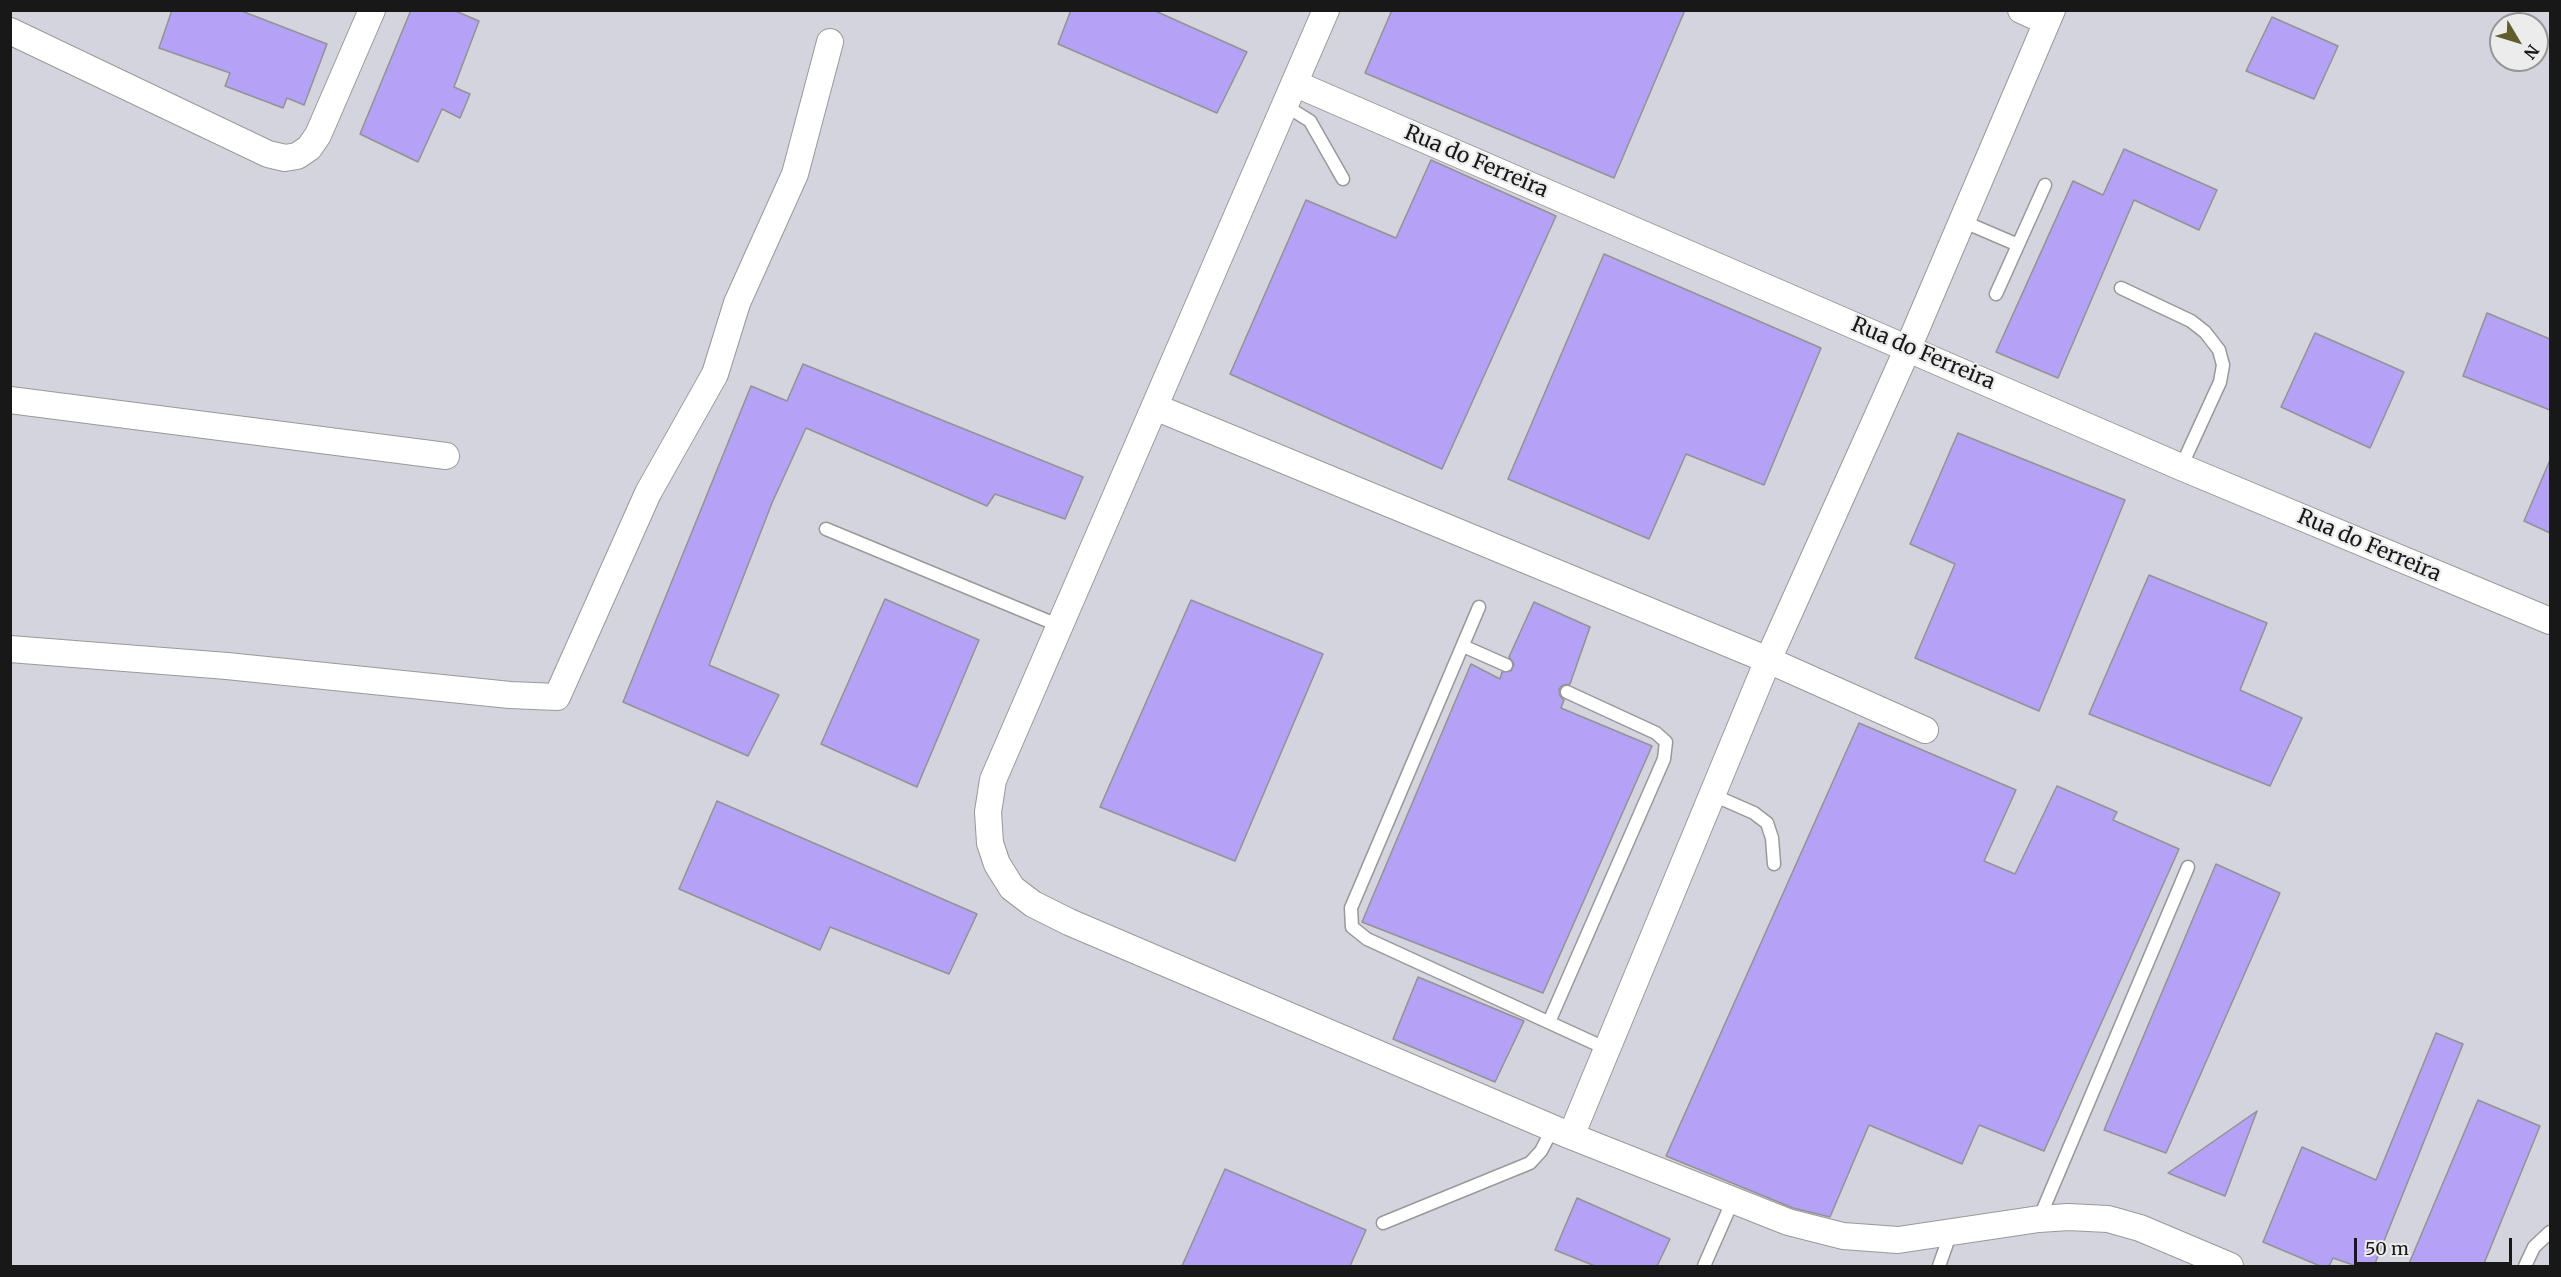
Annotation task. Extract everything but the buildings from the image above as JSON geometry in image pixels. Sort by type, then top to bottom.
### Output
[{"type":"street","points":[[10,31],[268,154],[285,158],[297,156],[309,148],[318,135],[372,10]]},
{"type":"street","points":[[1326,10],[993,780],[988,813],[990,843],[997,864],[1012,888],[1033,904],[1069,922],[1562,1132],[1788,1222],[1843,1236],[1898,1240],[2068,1216],[2108,1219],[2140,1228],[2203,1261],[2230,1266]]},
{"type":"street","points":[[1562,1132],[1607,1049],[1768,660],[1908,348],[2050,16],[2021,10]]},
{"type":"street","points":[[10,649],[227,666],[510,695],[557,697],[648,493],[715,374],[737,303],[795,174],[830,42]]},
{"type":"street","name":"Rua do Ferreira","points":[[1291,95],[1908,348],[2181,467],[2550,621]]},
{"type":"street","points":[[10,400],[446,456]]},
{"type":"street","points":[[1155,407],[1768,660],[1925,730]]},
{"type":"lane","points":[[1291,95],[1310,121],[1343,179]]},
{"type":"lane","points":[[1996,294],[2045,185]]},
{"type":"lane","points":[[1962,221],[2018,245]]},
{"type":"lane","points":[[2121,288],[2191,321],[2205,332],[2219,350],[2223,365],[2220,382],[2181,467]]},
{"type":"lane","points":[[826,529],[1060,626]]},
{"type":"lane","points":[[1479,607],[1351,908],[1352,927],[1367,939],[1607,1049]]},
{"type":"lane","points":[[1463,646],[1506,665]]},
{"type":"lane","points":[[1549,1022],[1664,759],[1666,742],[1656,733],[1567,692]]},
{"type":"lane","points":[[1713,795],[1754,813],[1767,823],[1772,838],[1774,864]]},
{"type":"lane","points":[[2039,1219],[2188,867]]},
{"type":"lane","points":[[1383,1223],[1530,1163],[1562,1132]]},
{"type":"lane","points":[[1704,1266],[1733,1200]]},
{"type":"lane","points":[[1939,1266],[1951,1232]]},
{"type":"lane","points":[[2525,1266],[2534,1247],[2550,1232]]},
{"type":"shaded area","points":[[11,11],[2550,11],[2550,1266],[11,1266]]}]
